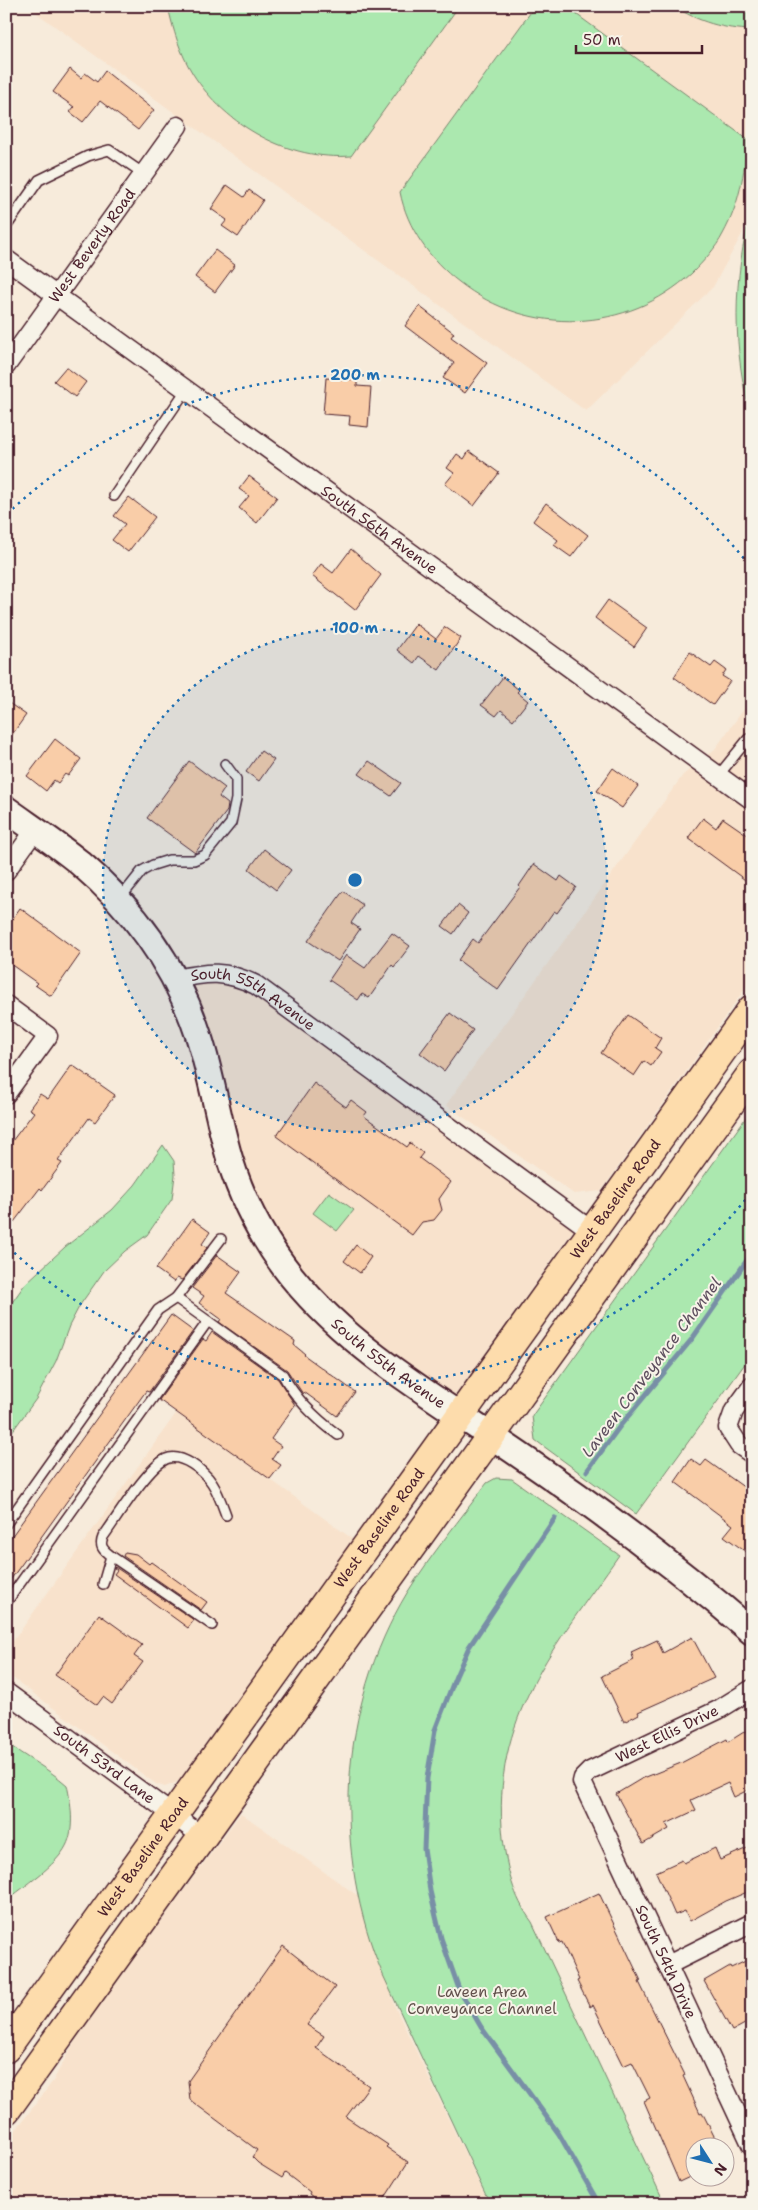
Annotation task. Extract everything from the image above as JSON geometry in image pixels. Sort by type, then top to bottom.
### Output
[{"type":"main road","name":"West Baseline Road","points":[[6,2048],[752,1009]]},
{"type":"main road","points":[[6,2110],[752,1073]]},
{"type":"street","name":"West Beverly Road","points":[[6,366],[178,126]]},
{"type":"street","name":"South 56th Avenue","points":[[6,259],[752,800]]},
{"type":"street","name":"South 55th Avenue","points":[[6,809],[78,862],[118,900],[156,946],[176,979],[200,1039],[231,1161],[244,1198],[261,1231],[290,1274],[319,1308],[373,1354],[459,1416],[561,1484],[752,1632]]},
{"type":"street","points":[[6,871],[35,830]]},
{"type":"street","name":"South 55th Avenue","points":[[176,979],[215,973],[238,976],[256,985],[592,1231]]},
{"type":"street","points":[[6,1005],[48,1036],[6,1094]]},
{"type":"street","points":[[752,1386],[734,1411],[728,1428],[739,1445],[752,1454]]},
{"type":"street","name":"West Ellis Drive","points":[[583,1778],[590,1771],[718,1710],[752,1689]]},
{"type":"street","name":"South 53rd Lane","points":[[6,1692],[203,1836]]},
{"type":"street","name":"South 54th Drive","points":[[583,1778],[583,1786],[752,2146]]},
{"type":"street","points":[[668,1965],[752,1923]]},
{"type":"lane","points":[[6,227],[39,180],[88,156],[109,150],[144,174]]},
{"type":"lane","points":[[114,496],[186,390]]},
{"type":"lane","points":[[718,776],[750,741]]},
{"type":"lane","points":[[118,900],[142,872],[153,865],[169,860],[194,860],[205,855],[231,823],[236,799],[236,779],[225,764]]},
{"type":"lane","points":[[6,1524],[158,1310],[176,1298],[221,1239]]},
{"type":"lane","points":[[176,1298],[283,1375],[291,1389],[315,1418],[338,1435]]},
{"type":"lane","points":[[6,1603],[208,1321]]},
{"type":"lane","points":[[212,1626],[111,1556],[102,1549],[101,1543],[103,1537],[150,1473],[166,1459],[174,1457],[182,1459],[205,1474],[216,1491],[226,1514]]},
{"type":"lane","points":[[103,1584],[111,1556]]},
{"type":"shaded area","points":[[27,6],[752,6],[752,200],[742,234],[713,287],[586,411]]},
{"type":"shaded area","points":[[752,698],[752,979],[601,1191],[574,1194],[446,1105],[683,775],[715,749]]},
{"type":"shaded area","points":[[210,983],[239,985],[253,992],[574,1229],[453,1399],[385,1351],[316,1289],[275,1231],[255,1193],[242,1154],[211,1039],[189,987]]},
{"type":"shaded area","points":[[177,1412],[354,1540],[182,1780],[165,1787],[156,1784],[6,1673],[6,1651]]},
{"type":"shaded area","points":[[241,1813],[361,1898],[396,2009],[489,2204],[6,2204],[6,2143],[53,2081],[83,2026]]},
{"type":"green space","points":[[168,6],[459,6],[351,156],[328,156],[305,153],[282,146],[241,124],[223,109],[207,93],[188,66],[172,24]]},
{"type":"green space","points":[[548,6],[565,6],[747,139],[745,164],[737,200],[729,223],[713,250],[692,273],[666,293],[638,307],[608,317],[577,321],[546,319],[516,312],[486,300],[448,273],[429,253],[408,218],[400,192],[533,9]]},
{"type":"green space","points":[[674,6],[752,6],[752,30],[712,24],[683,12]]},
{"type":"green space","points":[[752,209],[752,420],[741,368],[737,314],[741,261]]},
{"type":"green space","points":[[752,1109],[752,1354],[636,1514],[535,1440],[532,1416]]},
{"type":"green space","points":[[163,1145],[174,1161],[175,1175],[172,1199],[147,1235],[125,1251],[104,1271],[80,1305],[69,1326],[56,1361],[36,1399],[6,1440],[6,1311],[25,1284],[65,1247],[112,1210],[135,1185]]},
{"type":"green space","points":[[329,1192],[354,1210],[337,1231],[313,1213]]},
{"type":"green space","name":"Laveen Area Conveyance Channel","points":[[496,1478],[512,1479],[619,1555],[572,1620],[551,1653],[517,1720],[507,1756],[502,1795],[503,1838],[509,1872],[520,1903],[532,1922],[665,2204],[490,2204],[383,1975],[366,1928],[355,1880],[350,1831],[350,1781],[355,1732],[367,1684],[384,1637],[407,1593],[487,1483]]},
{"type":"green space","points":[[6,1742],[67,1785],[70,1800],[71,1832],[66,1846],[55,1861],[6,1901]]},
{"type":"building","points":[[70,69],[81,78],[85,73],[97,82],[105,71],[154,110],[138,130],[100,101],[83,122],[70,112],[74,107],[53,92]]},
{"type":"building","points":[[227,185],[244,197],[249,190],[263,200],[238,237],[222,226],[227,220],[211,209]]},
{"type":"building","points":[[215,250],[235,265],[215,292],[195,277]]},
{"type":"building","points":[[419,306],[454,333],[451,337],[487,363],[465,393],[443,378],[454,363],[405,326]]},
{"type":"building","points":[[66,367],[86,382],[75,397],[54,381]]},
{"type":"building","points":[[326,378],[357,380],[357,386],[371,387],[368,427],[349,425],[350,416],[323,414]]},
{"type":"building","points":[[469,451],[499,473],[474,506],[445,484],[454,473],[447,468],[457,454],[464,459]]},
{"type":"building","points":[[249,476],[277,497],[257,523],[239,508],[249,496],[239,489]]},
{"type":"building","points":[[129,497],[155,517],[128,552],[112,540],[125,524],[114,516]]},
{"type":"building","points":[[546,503],[588,535],[571,557],[554,545],[558,540],[533,521]]},
{"type":"building","points":[[351,549],[381,575],[355,610],[312,576],[321,564],[333,573]]},
{"type":"building","points":[[608,600],[647,628],[634,647],[595,618]]},
{"type":"building","points":[[416,624],[436,639],[445,627],[461,638],[439,670],[419,656],[414,663],[397,650]]},
{"type":"building","points":[[690,652],[711,667],[715,662],[726,670],[722,676],[730,681],[713,705],[674,677]]},
{"type":"building","points":[[503,677],[519,690],[517,692],[528,701],[513,720],[501,710],[496,716],[481,705]]},
{"type":"building","points":[[6,701],[26,715],[6,743]]},
{"type":"building","points":[[55,739],[81,759],[68,776],[65,774],[58,783],[54,780],[46,791],[27,776]]},
{"type":"building","points":[[261,751],[274,760],[259,781],[246,772]]},
{"type":"building","points":[[189,761],[225,788],[219,797],[228,804],[227,811],[195,853],[147,818]]},
{"type":"building","points":[[369,761],[401,783],[391,796],[359,774]]},
{"type":"building","points":[[613,768],[638,786],[622,808],[597,791]]},
{"type":"building","points":[[703,818],[716,828],[723,818],[752,838],[752,885],[688,838]]},
{"type":"building","points":[[264,849],[291,870],[276,890],[249,869]]},
{"type":"building","points":[[534,864],[558,881],[561,876],[576,887],[557,913],[554,911],[498,990],[458,960],[473,939],[478,943],[520,887]]},
{"type":"building","points":[[343,891],[363,905],[351,923],[360,929],[338,961],[308,941]]},
{"type":"building","points":[[458,905],[468,913],[453,934],[442,926]]},
{"type":"building","points":[[20,908],[81,953],[51,996],[35,985],[37,983],[6,961],[6,928]]},
{"type":"building","points":[[392,933],[410,946],[394,967],[392,965],[369,998],[362,994],[358,1000],[329,980],[346,955],[365,968]]},
{"type":"building","points":[[450,1013],[473,1030],[444,1071],[420,1053]]},
{"type":"building","points":[[628,1015],[661,1038],[655,1048],[661,1052],[651,1066],[644,1061],[634,1076],[601,1053]]},
{"type":"building","points":[[72,1065],[115,1095],[95,1122],[89,1118],[58,1161],[62,1163],[42,1190],[40,1188],[14,1222],[6,1217],[6,1149],[34,1112],[29,1109],[40,1094],[48,1099]]},
{"type":"building","points":[[314,1083],[346,1107],[351,1100],[367,1112],[364,1116],[407,1147],[410,1143],[423,1153],[419,1158],[451,1182],[439,1199],[442,1210],[434,1220],[422,1222],[412,1235],[276,1136]]},
{"type":"building","points":[[192,1219],[210,1232],[202,1244],[207,1248],[182,1280],[177,1278],[174,1282],[156,1269]]},
{"type":"building","points":[[356,1245],[371,1257],[360,1273],[344,1261]]},
{"type":"building","points":[[217,1255],[241,1272],[226,1293],[295,1341],[294,1345],[304,1355],[355,1392],[337,1416],[304,1392],[303,1394],[287,1370],[219,1322],[221,1319],[199,1303],[204,1296],[192,1288]]},
{"type":"building","points":[[171,1315],[193,1331],[149,1392],[146,1391],[6,1586],[6,1544]]},
{"type":"building","points":[[212,1332],[278,1379],[295,1405],[271,1439],[281,1446],[272,1459],[281,1465],[270,1479],[159,1400],[203,1339],[206,1341]]},
{"type":"building","points":[[691,1459],[701,1466],[706,1460],[752,1493],[752,1544],[746,1552],[724,1536],[733,1525],[675,1482]]},
{"type":"building","points":[[125,1552],[136,1554],[149,1564],[151,1562],[207,1602],[201,1610],[123,1556]]},
{"type":"building","points":[[115,1567],[194,1620],[188,1628],[114,1574],[117,1570]]},
{"type":"building","points":[[99,1614],[142,1645],[134,1656],[143,1662],[112,1704],[103,1697],[97,1705],[55,1675]]},
{"type":"building","points":[[692,1637],[714,1678],[638,1712],[639,1714],[624,1722],[602,1676],[634,1660],[631,1652],[657,1640],[663,1653]]},
{"type":"building","points":[[752,1727],[752,1788],[734,1797],[728,1783],[691,1800],[696,1810],[666,1824],[669,1829],[643,1844],[616,1794],[641,1779],[681,1763],[727,1739],[728,1742]]},
{"type":"building","points":[[752,1846],[752,1890],[726,1901],[690,1921],[685,1911],[675,1915],[656,1872],[682,1860],[684,1863],[715,1848],[720,1860]]},
{"type":"building","points":[[599,1893],[641,1981],[639,1982],[685,2075],[683,2076],[700,2113],[702,2112],[715,2138],[686,2138],[686,2179],[679,2182],[644,2101],[650,2098],[632,2062],[623,2066],[593,2005],[590,2007],[577,1981],[579,1980],[562,1942],[559,1943],[547,1917]]},
{"type":"building","points":[[283,1946],[335,1987],[307,2025],[324,2036],[316,2048],[369,2086],[346,2117],[388,2145],[386,2147],[408,2162],[381,2204],[322,2204],[285,2173],[282,2178],[258,2163],[252,2157],[257,2150],[190,2100],[188,2081]]},
{"type":"building","points":[[752,1958],[752,2020],[732,2031],[704,1981],[730,1966],[731,1968]]},
{"type":"waterway","name":"Laveen Conveyance Channel","points":[[587,1471],[620,1426],[692,1339],[752,1253]]},
{"type":"waterway","name":"Laveen Conveyance Channel","points":[[555,1518],[469,1647],[456,1676],[435,1730],[427,1778],[424,1849],[430,1891],[441,1938],[459,1989],[481,2027],[559,2134],[599,2204]]}]
